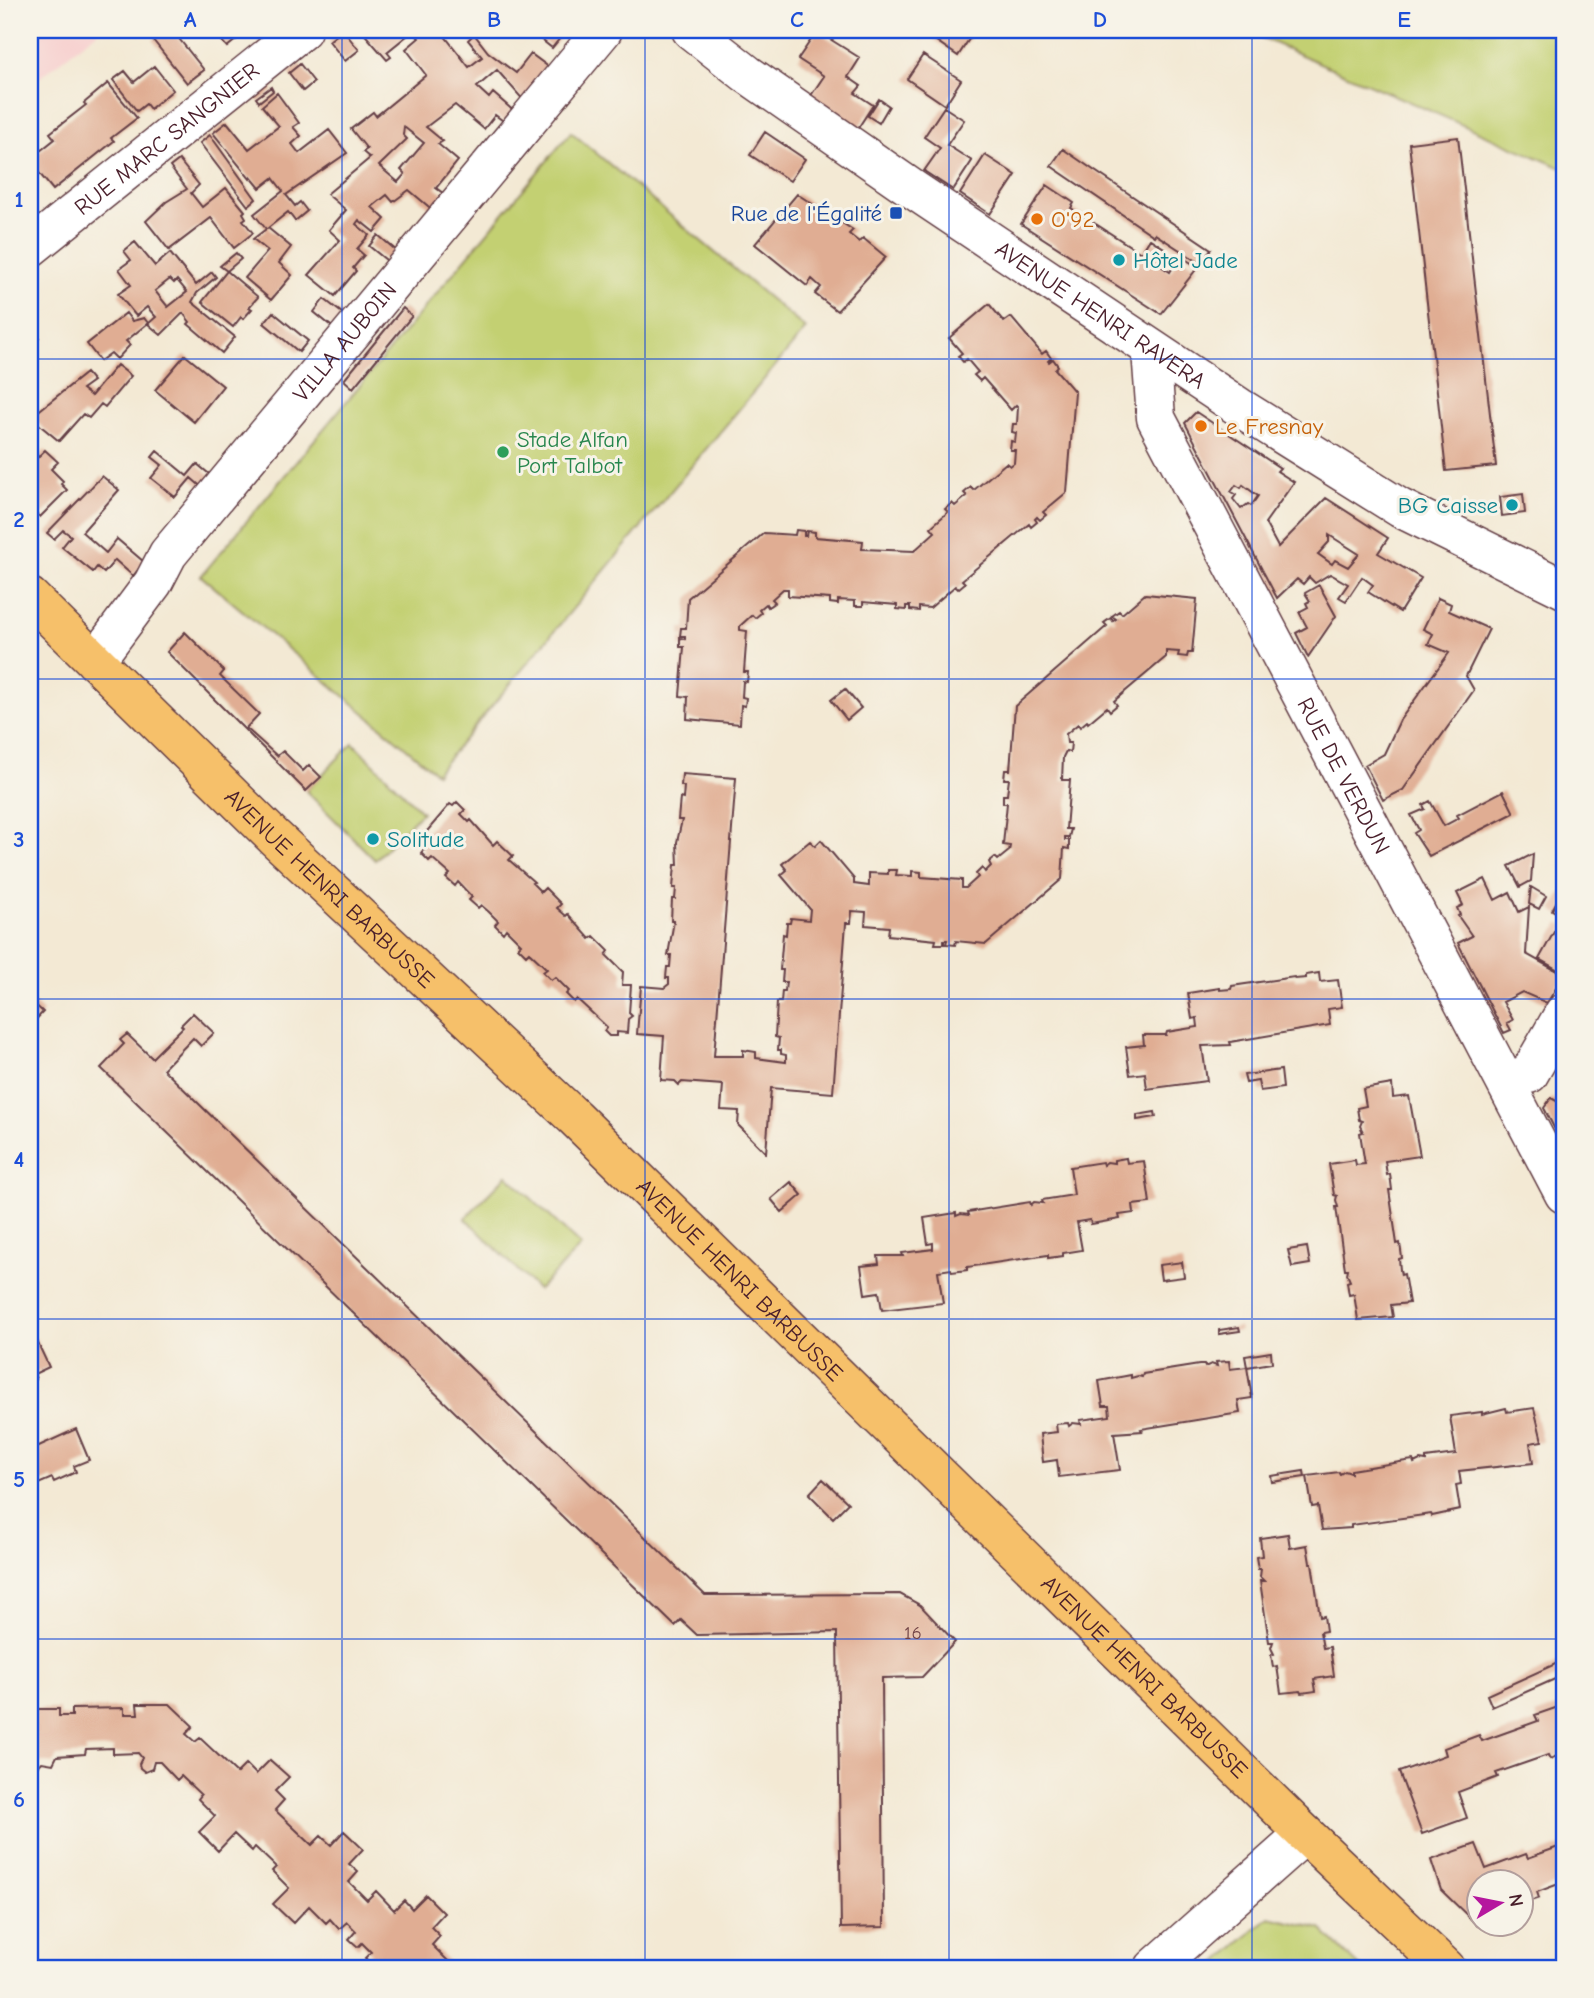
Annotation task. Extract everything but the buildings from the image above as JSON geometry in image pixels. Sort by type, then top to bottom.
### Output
[{"type":"main road","name":"AVENUE HENRI BARBUSSE","points":[[30,597],[274,837],[574,1117],[1305,1834],[1446,1968]]},
{"type":"street","name":"RUE MARC SANGNIER","points":[[30,248],[302,30]]},
{"type":"street","name":"VILLA AUBOIN","points":[[95,661],[153,583],[168,554],[603,30]]},
{"type":"street","name":"AVENUE HENRI RAVERA","points":[[701,32],[747,74],[1151,350],[1400,508],[1564,589]]},
{"type":"street","name":"RUE DE VERDUN","points":[[1151,350],[1157,418],[1564,1194]]},
{"type":"street","points":[[1530,1074],[1564,1013]]},
{"type":"street","points":[[1154,1968],[1305,1834]]},
{"type":"shaded area","points":[[30,30],[100,30],[30,85]]},
{"type":"green space","points":[[1244,30],[1564,30],[1564,169]]},
{"type":"green space","name":"Stade Alfan Port Talbot","points":[[571,132],[806,329],[436,773],[201,576]]},
{"type":"green space","points":[[353,743],[422,812],[375,860],[306,791]]},
{"type":"green space","points":[[507,1175],[581,1246],[538,1290],[465,1218]]},
{"type":"green space","points":[[1269,1917],[1321,1929],[1361,1968],[1211,1968]]},
{"type":"place","name":"Rue de l'Égalité","points":[[896,213]]},
{"type":"place","name":"O'92","points":[[1037,219]]},
{"type":"place","name":"Hôtel Jade","points":[[1119,260]]},
{"type":"place","name":"Le Fresnay","points":[[1201,426]]},
{"type":"place","name":"Stade Alfan Port Talbot","points":[[503,452]]},
{"type":"place","name":"BG Caisse","points":[[1512,505]]},
{"type":"place","name":"Solitude","points":[[373,839]]}]
